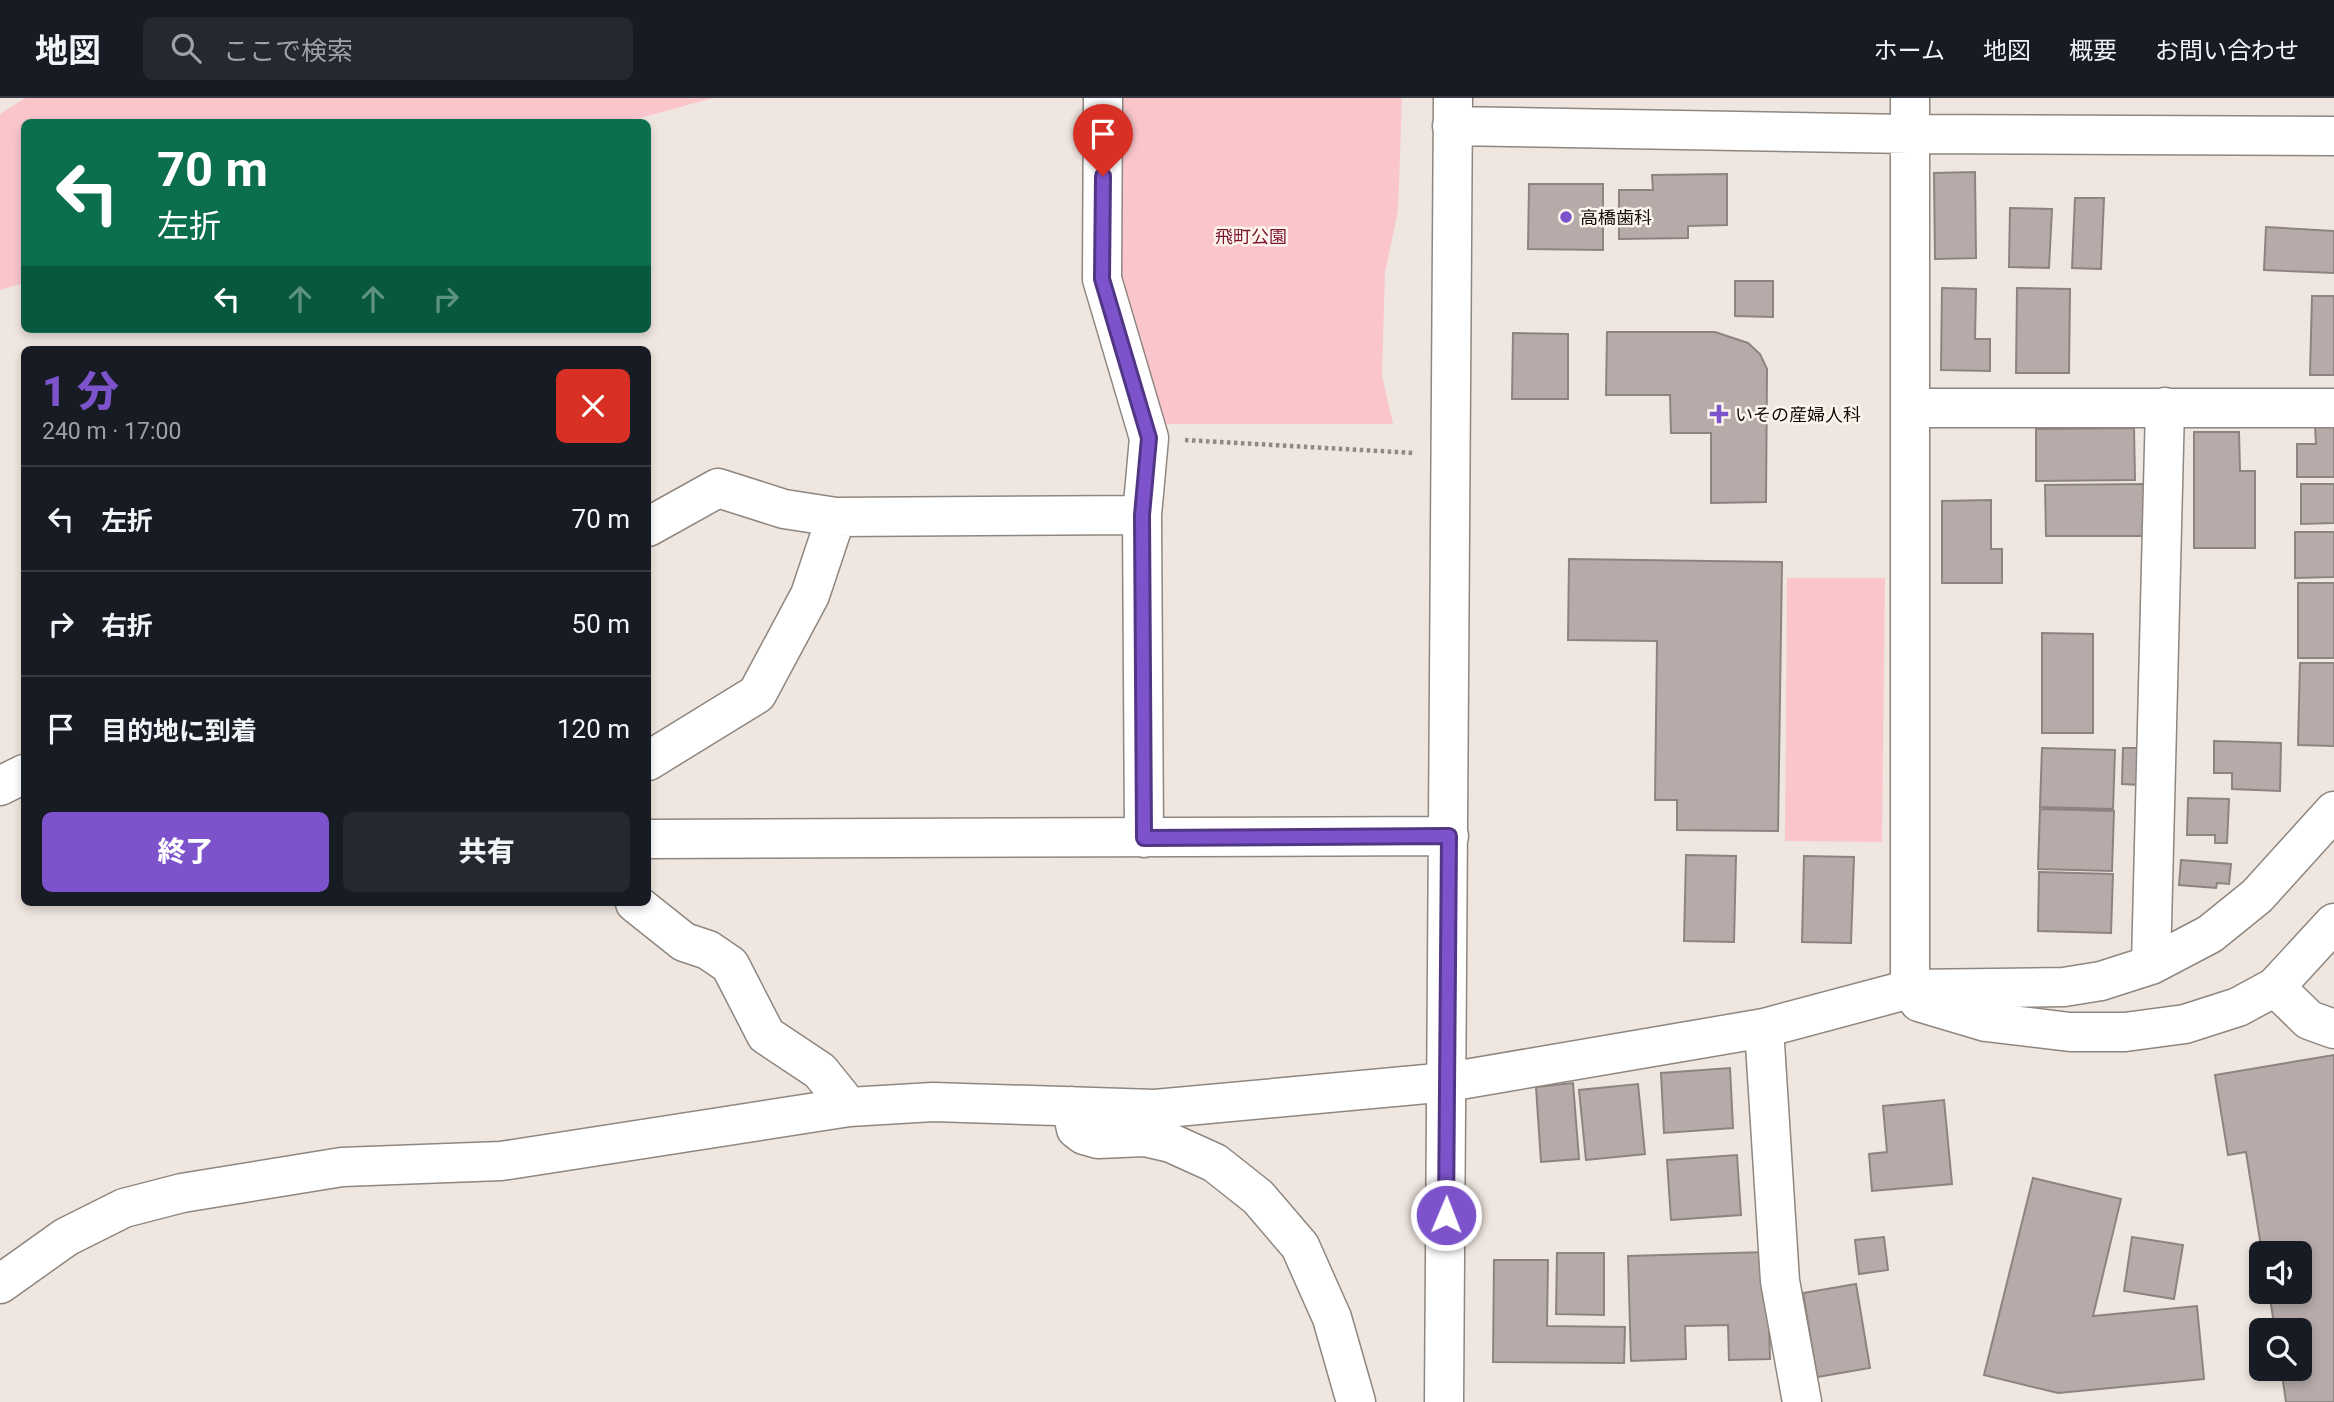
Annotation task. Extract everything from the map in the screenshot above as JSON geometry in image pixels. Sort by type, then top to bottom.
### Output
[{"type":"street","points":[[1103,98],[1102,279],[1149,438],[1142,515],[1144,838]]},
{"type":"street","points":[[1444,1402],[1452,112],[1910,116],[2334,136]]},
{"type":"street","points":[[1910,116],[1910,989],[1919,1002],[1986,1022],[2070,1032],[2125,1032],[2185,1024],[2238,1007],[2275,987],[2334,923]]},
{"type":"street","points":[[2151,965],[2165,407]]},
{"type":"street","points":[[1910,408],[2334,408]]},
{"type":"street","points":[[651,525],[718,488],[784,509],[836,517],[1142,515]]},
{"type":"street","points":[[651,759],[757,694],[810,595],[836,517]]},
{"type":"street","points":[[0,786],[21,776]]},
{"type":"street","points":[[0,1284],[66,1237],[124,1208],[181,1193],[341,1167],[501,1161],[849,1107],[933,1102],[1155,1109],[1448,1082],[1764,1028],[1910,989],[2064,986],[2101,981],[2151,965],[2210,934],[2257,896],[2334,811]]},
{"type":"street","points":[[651,839],[1449,836]]},
{"type":"street","points":[[639,906],[684,942],[708,950],[730,965],[766,1035],[820,1071],[849,1107]]},
{"type":"street","points":[[2275,987],[2309,1020],[2334,1029]]},
{"type":"street","points":[[1764,1028],[1780,1281],[1802,1402]]},
{"type":"street","points":[[1071,1106],[1076,1129],[1084,1135],[1098,1139],[1144,1138],[1171,1143],[1215,1163],[1258,1198],[1300,1246],[1332,1318],[1356,1402]]},
{"type":"path","points":[[1149,438],[1398,452]]},
{"type":"green space","points":[[25,98],[713,98],[637,119],[21,119],[21,284],[0,290],[0,114]]},
{"type":"green space","name":"飛町公園","points":[[1115,98],[1402,98],[1398,211],[1385,272],[1382,376],[1393,424],[1157,424],[1112,278]]},
{"type":"green space","points":[[1787,578],[1885,578],[1882,842],[1785,841]]},
{"type":"building","points":[[1975,172],[1976,258],[1935,259],[1934,173]]},
{"type":"building","points":[[1727,174],[1727,225],[1688,226],[1688,238],[1619,239],[1619,190],[1653,190],[1652,175]]},
{"type":"building","name":"高橋歯科","points":[[1529,184],[1603,184],[1603,250],[1528,249]]},
{"type":"building","points":[[2075,198],[2104,198],[2101,269],[2072,268]]},
{"type":"building","points":[[2010,208],[2052,209],[2049,268],[2009,267]]},
{"type":"building","points":[[2266,227],[2334,231],[2334,273],[2264,270]]},
{"type":"building","points":[[1735,281],[1773,281],[1773,317],[1735,316]]},
{"type":"building","points":[[1942,288],[1976,289],[1975,339],[1990,339],[1990,371],[1941,370]]},
{"type":"building","points":[[2017,288],[2070,289],[2069,373],[2016,373]]},
{"type":"building","points":[[2312,296],[2334,296],[2334,375],[2310,375]]},
{"type":"building","name":"いその産婦人科","points":[[1607,332],[1715,332],[1748,343],[1760,354],[1767,369],[1766,502],[1711,503],[1711,433],[1671,433],[1670,395],[1606,395]]},
{"type":"building","points":[[1513,333],[1568,334],[1568,399],[1512,399]]},
{"type":"building","points":[[2315,426],[2334,426],[2334,477],[2297,477],[2297,444],[2316,444]]},
{"type":"building","points":[[2134,428],[2135,480],[2036,481],[2036,429]]},
{"type":"building","points":[[2194,432],[2239,432],[2240,471],[2255,471],[2255,548],[2194,548]]},
{"type":"building","points":[[2144,484],[2145,536],[2046,536],[2045,485]]},
{"type":"building","points":[[2301,484],[2334,484],[2334,523],[2301,524]]},
{"type":"building","points":[[1991,500],[1991,549],[2002,549],[2002,583],[1942,583],[1942,501]]},
{"type":"building","points":[[2295,532],[2334,532],[2334,577],[2295,578]]},
{"type":"building","points":[[1569,559],[1782,562],[1778,831],[1677,830],[1677,800],[1655,800],[1657,641],[1568,640]]},
{"type":"building","points":[[2298,583],[2334,583],[2334,658],[2298,658]]},
{"type":"building","points":[[2042,633],[2093,634],[2093,733],[2042,733]]},
{"type":"building","points":[[2300,663],[2334,663],[2334,746],[2298,745]]},
{"type":"building","points":[[2214,741],[2281,743],[2280,791],[2232,789],[2232,773],[2214,773]]},
{"type":"building","points":[[2042,748],[2115,750],[2113,809],[2040,807]]},
{"type":"building","points":[[2123,748],[2142,748],[2141,785],[2122,784]]},
{"type":"building","points":[[2188,798],[2229,799],[2227,843],[2215,843],[2215,835],[2187,835]]},
{"type":"building","points":[[2040,809],[2114,811],[2112,871],[2038,869]]},
{"type":"building","points":[[1686,855],[1736,856],[1734,942],[1684,941]]},
{"type":"building","points":[[1804,856],[1854,857],[1851,943],[1802,942]]},
{"type":"building","points":[[2181,860],[2231,864],[2229,884],[2217,883],[2216,888],[2179,885]]},
{"type":"building","points":[[2039,872],[2113,874],[2111,933],[2038,931]]},
{"type":"building","points":[[2334,1055],[2334,1402],[2286,1402],[2283,1381],[2312,1381],[2312,1318],[2273,1318],[2271,1304],[2312,1304],[2312,1241],[2260,1241],[2246,1152],[2228,1155],[2215,1075]]},
{"type":"building","points":[[1730,1068],[1733,1128],[1664,1133],[1661,1073]]},
{"type":"building","points":[[1573,1083],[1579,1159],[1541,1162],[1536,1087]]},
{"type":"building","points":[[1638,1084],[1645,1154],[1586,1160],[1579,1090]]},
{"type":"building","points":[[1944,1100],[1952,1184],[1872,1191],[1869,1154],[1887,1152],[1883,1106]]},
{"type":"building","points":[[1737,1155],[1741,1215],[1671,1220],[1667,1160]]},
{"type":"building","points":[[2033,1178],[2121,1199],[2093,1316],[2197,1306],[2204,1379],[2058,1393],[1984,1375]]},
{"type":"building","points":[[1884,1237],[1888,1270],[1859,1274],[1855,1240]]},
{"type":"building","points":[[2132,1237],[2183,1245],[2174,1299],[2124,1291]]},
{"type":"building","points":[[1767,1252],[1770,1359],[1729,1360],[1728,1325],[1685,1326],[1686,1359],[1631,1361],[1628,1256]]},
{"type":"building","points":[[1557,1253],[1604,1253],[1604,1315],[1556,1314]]},
{"type":"building","points":[[1494,1260],[1548,1260],[1547,1326],[1625,1327],[1624,1363],[1493,1362]]},
{"type":"building","points":[[1856,1284],[1870,1368],[1817,1377],[1803,1293]]},
{"type":"place","name":"高橋歯科","points":[[1566,217]]},
{"type":"place","name":"いその産婦人科","points":[[1719,414]]},
{"type":"route","points":[[1103,176],[1102,279],[1149,438],[1142,515],[1144,838],[1449,836],[1446,1215]]}]
